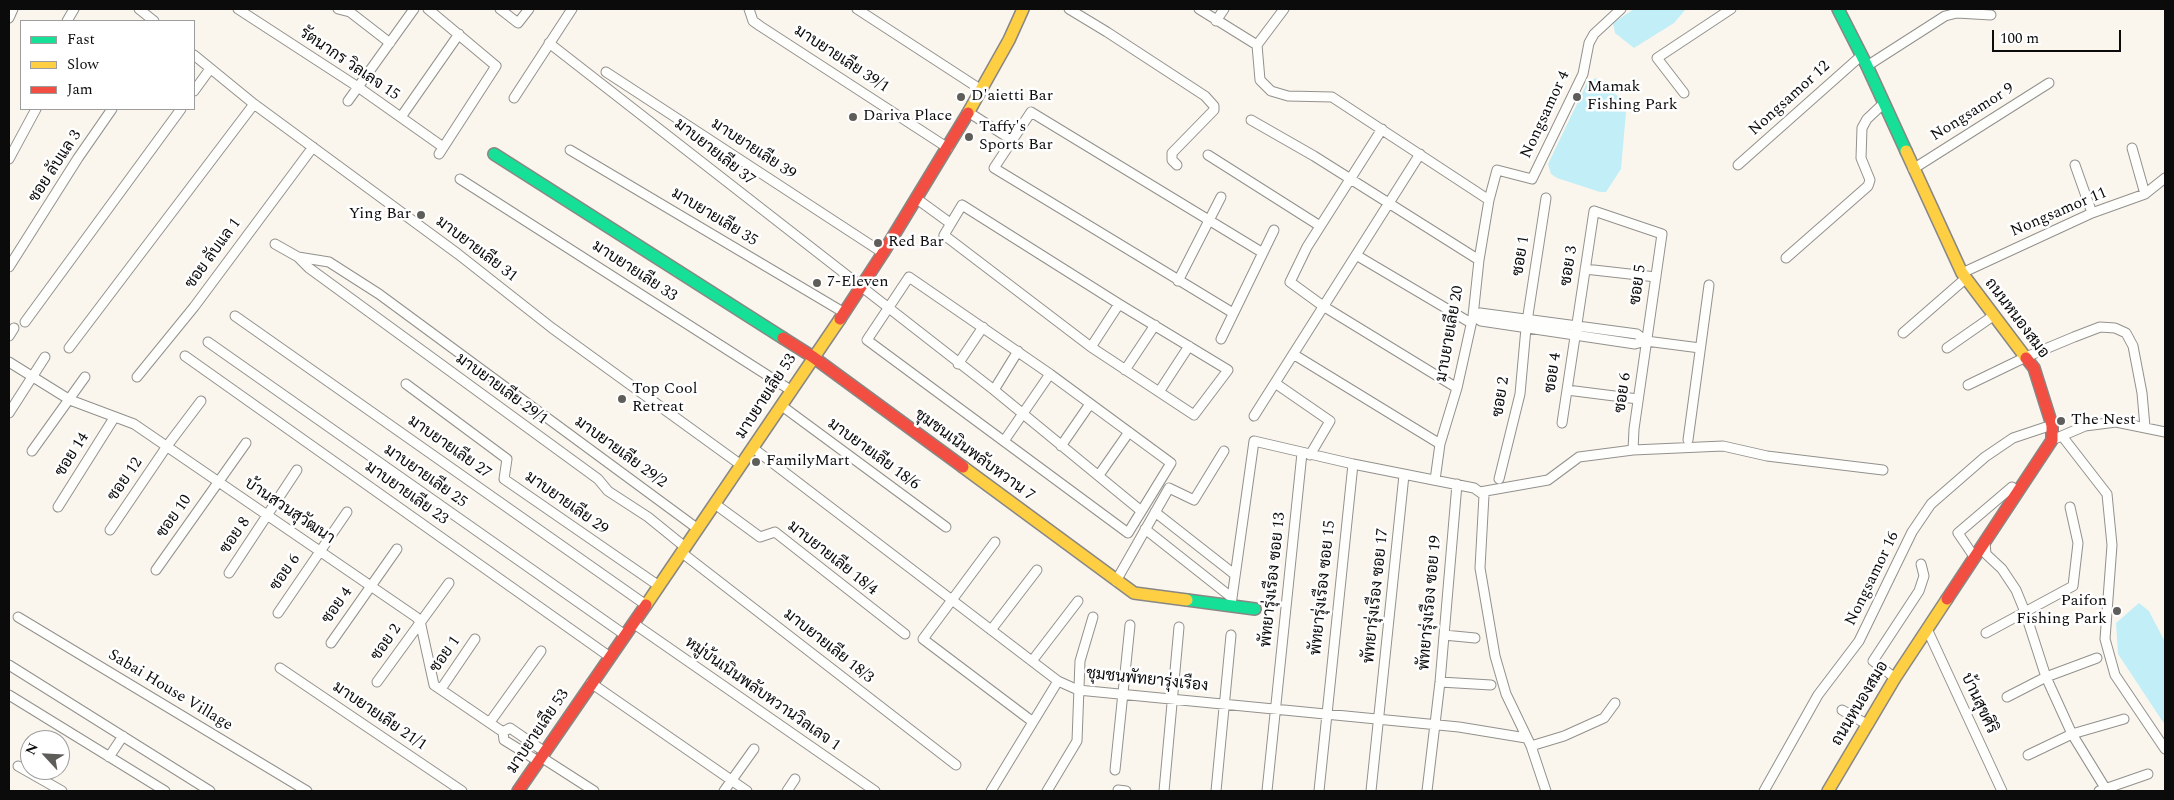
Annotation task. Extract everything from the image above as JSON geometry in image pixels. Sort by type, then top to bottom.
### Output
[{"type":"street","points":[[9,18],[13,9]]},
{"type":"street","points":[[68,20],[74,9]]},
{"type":"street","points":[[140,9],[153,20]]},
{"type":"street","name":"รัตนากร วิลเลจ 15","points":[[238,9],[401,117],[441,151],[496,66],[459,34]]},
{"type":"street","points":[[338,9],[348,10],[390,43]]},
{"type":"street","points":[[348,101],[414,9]]},
{"type":"street","points":[[401,117],[459,34],[428,9]]},
{"type":"street","points":[[500,9],[518,23],[529,9]]},
{"type":"street","points":[[514,98],[572,9]]},
{"type":"street","name":"มาบยายเลีย 39/1","points":[[749,9],[753,21],[760,26],[948,148]]},
{"type":"street","points":[[857,9],[980,90]]},
{"type":"street","name":"มาบยายเลีย 53","points":[[518,791],[782,406],[883,253],[948,148],[1009,40],[1022,9]]},
{"type":"street","points":[[1069,9],[1205,96],[1214,106],[1214,110],[1172,153],[1172,160],[1177,165]]},
{"type":"street","points":[[1199,9],[1256,45]]},
{"type":"street","points":[[1216,21],[1224,9]]},
{"type":"street","points":[[1284,9],[1256,45],[1260,80],[1270,91],[1288,96],[1332,96],[1489,200]]},
{"type":"street","name":"Nongsamor 4","points":[[1489,200],[1497,170],[1532,179],[1583,74],[1589,43],[1594,34],[1621,9]]},
{"type":"street","points":[[1684,93],[1657,58],[1731,9]]},
{"type":"street","name":"ถนนหนองสมอ","points":[[1828,791],[1895,678],[2057,438],[2034,368],[1963,276],[1838,9]]},
{"type":"street","name":"Nongsamor 12","points":[[1738,165],[1864,61],[1945,16],[1957,13],[1992,15]]},
{"type":"street","name":"มาบยายเลีย 37","points":[[549,43],[958,364],[994,390],[1140,510]]},
{"type":"street","name":"มาบยายเลีย 31","points":[[195,56],[254,104],[458,254],[560,334],[741,465]]},
{"type":"street","points":[[195,90],[210,69]]},
{"type":"street","name":"มาบยายเลีย 39","points":[[606,72],[883,253]]},
{"type":"street","name":"Nongsamor 9","points":[[1914,168],[2049,83]]},
{"type":"street","points":[[69,348],[254,104]]},
{"type":"street","points":[[1786,258],[1867,188],[1870,180],[1860,158],[1862,128],[1866,120],[1884,104]]},
{"type":"street","points":[[9,159],[35,110]]},
{"type":"street","name":"ซอย ลับแล 3","points":[[9,267],[78,158],[111,110]]},
{"type":"street","points":[[25,322],[180,110]]},
{"type":"street","points":[[968,112],[1012,140]]},
{"type":"street","points":[[1233,313],[994,168],[1031,112],[1263,253]]},
{"type":"street","points":[[1252,120],[1349,178],[1479,260]]},
{"type":"street","points":[[1382,128],[1320,226],[1296,267],[1290,282],[1324,306],[1457,388]]},
{"type":"street","name":"ซอย ลับแล 1","points":[[137,377],[194,307],[313,147]]},
{"type":"street","points":[[2132,148],[2145,194]]},
{"type":"street","name":"มาบยายเลีย 35","points":[[570,150],[843,312]]},
{"type":"street","name":"ชุมชนเนินพลับหวาน 7","points":[[494,154],[813,357],[1134,593],[1231,601],[1256,609]]},
{"type":"street","points":[[1254,416],[1420,154]]},
{"type":"street","points":[[1208,155],[1320,226]]},
{"type":"street","points":[[2075,165],[2092,213]]},
{"type":"street","name":"Nongsamor 11","points":[[1903,333],[1963,276],[2092,213],[2145,194],[2165,178]]},
{"type":"street","name":"มาบยายเลีย 33","points":[[460,179],[792,391]]},
{"type":"street","points":[[1178,281],[1221,197]]},
{"type":"street","name":"ซอย 1","points":[[1526,323],[1546,198]]},
{"type":"street","points":[[917,199],[950,223]]},
{"type":"street","name":"มาบยายเลีย 20","points":[[1435,480],[1440,444],[1457,388],[1472,319],[1489,200]]},
{"type":"street","points":[[962,205],[1119,304],[1228,370],[1194,415],[1091,347],[944,235],[962,205]]},
{"type":"street","name":"ซอย 5","points":[[1594,211],[1662,234],[1646,341]]},
{"type":"street","name":"ซอย 3","points":[[1575,331],[1594,211]]},
{"type":"street","points":[[1221,339],[1274,230]]},
{"type":"street","points":[[275,244],[298,256]]},
{"type":"street","points":[[1356,255],[1472,319],[1480,313],[1575,331],[1637,334],[1646,341],[1700,348]]},
{"type":"street","name":"มาบยายเลีย 29/2","points":[[298,256],[329,262],[379,294],[698,529]]},
{"type":"street","name":"มาบยายเลีย 29/1","points":[[298,256],[309,268],[598,479],[608,491],[648,517],[683,550]]},
{"type":"street","points":[[1585,269],[1656,277]]},
{"type":"street","points":[[908,277],[1018,351],[1171,463],[1140,510],[1128,533],[867,340],[888,308],[908,277]]},
{"type":"street","points":[[1688,440],[1709,285]]},
{"type":"street","points":[[1091,347],[1119,304]]},
{"type":"street","name":"มาบยายเลีย 27","points":[[235,316],[646,605]]},
{"type":"street","points":[[1947,348],[1992,316]]},
{"type":"street","name":"ซอย 2","points":[[1499,480],[1520,394],[1526,323]]},
{"type":"street","points":[[1125,370],[1155,325]]},
{"type":"street","points":[[958,364],[983,327]]},
{"type":"street","points":[[1968,386],[2026,357],[2100,327],[2115,328],[2126,333],[2133,346],[2142,394],[2145,427]]},
{"type":"street","name":"ซอย 4","points":[[1562,423],[1575,331]]},
{"type":"street","name":"ซอย 6","points":[[1633,450],[1646,341]]},
{"type":"street","name":"มาบยายเลีย 25","points":[[208,342],[625,635]]},
{"type":"street","points":[[1159,392],[1189,346]]},
{"type":"street","points":[[994,390],[1018,351]]},
{"type":"street","points":[[1294,354],[1440,444]]},
{"type":"street","name":"มาบยายเลีย 23","points":[[185,356],[610,657]]},
{"type":"street","points":[[9,413],[45,357]]},
{"type":"street","name":"บ้านสวนสุวัฒนา","points":[[9,362],[70,400],[134,424],[267,516],[320,550],[420,621]]},
{"type":"street","points":[[1004,441],[1050,374]]},
{"type":"street","points":[[32,452],[85,377]]},
{"type":"street","points":[[1275,383],[1330,421],[1306,454]]},
{"type":"street","name":"มาบยายเลีย 29","points":[[406,384],[507,459],[504,479],[659,586]]},
{"type":"street","points":[[1567,390],[1638,400]]},
{"type":"street","name":"ซอย 12","points":[[110,530],[167,446],[201,401]]},
{"type":"street","points":[[1061,446],[1090,404]]},
{"type":"street","name":"มาบยายเลีย 18/6","points":[[782,406],[946,527]]},
{"type":"street","name":"ซอย 14","points":[[58,507],[114,418]]},
{"type":"street","points":[[2165,432],[2116,422],[2085,426],[2057,438],[2107,494],[2112,545],[2105,639],[2115,676],[2165,750]]},
{"type":"street","name":"Nongsamor 16","points":[[1764,791],[1818,695],[1859,641],[1912,532],[1931,504],[1985,457],[2013,438],[2052,425]]},
{"type":"street","points":[[1099,475],[1129,432]]},
{"type":"street","points":[[1231,601],[1254,441],[1352,464],[1474,488],[1484,495],[1480,568],[1486,613],[1495,656],[1506,694],[1529,742],[1546,791]]},
{"type":"street","name":"ซอย 10","points":[[156,570],[246,443]]},
{"type":"street","points":[[1480,492],[1548,480],[1579,457],[1633,450],[1723,446],[1767,456],[1883,470]]},
{"type":"street","name":"ชุมชนพัทยารุ่งเรือง","points":[[753,448],[1058,681],[1078,690],[1435,725],[1529,742]]},
{"type":"street","points":[[1116,581],[1169,488],[1194,500],[1224,451]]},
{"type":"street","name":"พัทยารุ่งเรือง ซอย 13","points":[[1267,791],[1306,454]]},
{"type":"street","name":"พัทยารุ่งเรือง ซอย 15","points":[[1319,791],[1352,464]]},
{"type":"street","name":"ซอย 8","points":[[229,573],[297,470]]},
{"type":"street","name":"พัทยารุ่งเรือง ซอย 17","points":[[1371,791],[1404,475]]},
{"type":"street","name":"พัทยารุ่งเรือง ซอย 19","points":[[1427,791],[1440,682],[1457,484]]},
{"type":"street","points":[[1975,558],[1958,533],[2012,487]]},
{"type":"street","name":"มาบยายเลีย 18/4","points":[[715,504],[760,537],[775,532],[905,634]]},
{"type":"street","points":[[1986,633],[2073,586],[2078,543],[2070,506]]},
{"type":"street","name":"ซอย 6","points":[[278,613],[347,512]]},
{"type":"street","points":[[1154,512],[1234,574]]},
{"type":"street","points":[[1145,529],[1231,601]]},
{"type":"street","points":[[995,542],[923,639],[1033,722]]},
{"type":"street","points":[[1985,542],[1986,554],[2016,590],[2046,676],[2072,734],[2104,790],[2148,774]]},
{"type":"street","points":[[371,586],[398,548]]},
{"type":"street","name":"มาบยายเลีย 18/3","points":[[683,550],[956,764]]},
{"type":"street","points":[[1895,678],[1873,661],[1919,591],[1924,576],[1921,564]]},
{"type":"street","points":[[991,630],[1037,570]]},
{"type":"street","points":[[449,583],[420,621],[434,684],[503,732],[510,728],[541,757],[594,791]]},
{"type":"street","name":"ซอย 4","points":[[330,644],[371,586]]},
{"type":"street","points":[[1032,661],[1078,601]]},
{"type":"street","name":"Sabai House Village","points":[[18,617],[307,791]]},
{"type":"street","points":[[1047,791],[1077,741],[1080,661],[1093,617]]},
{"type":"street","name":"ซอย 2","points":[[377,682],[420,621]]},
{"type":"street","name":"หมู่บ้นเนินพลับหวานวิลเลจ 1","points":[[633,623],[875,791]]},
{"type":"street","points":[[1115,770],[1130,625]]},
{"type":"street","points":[[1164,791],[1179,627]]},
{"type":"street","name":"บ้านสุขศิริ","points":[[1927,629],[2002,791]]},
{"type":"street","points":[[1216,791],[1231,635]]},
{"type":"street","points":[[1444,635],[1475,638]]},
{"type":"street","name":"ซอย 1","points":[[441,689],[475,639]]},
{"type":"street","points":[[490,722],[540,651]]},
{"type":"street","points":[[2007,697],[2046,676],[2097,658]]},
{"type":"street","points":[[9,666],[210,791]]},
{"type":"street","name":"มาบยายเลีย 21/1","points":[[280,668],[462,791]]},
{"type":"street","points":[[991,791],[1058,681]]},
{"type":"street","points":[[1440,682],[1492,685]]},
{"type":"street","points":[[592,683],[747,791]]},
{"type":"street","points":[[9,695],[165,791]]},
{"type":"street","points":[[1529,742],[1564,736],[1604,718],[1615,703]]},
{"type":"street","points":[[1842,710],[1868,724]]},
{"type":"street","points":[[2028,755],[2072,734],[2124,719]]},
{"type":"street","points":[[109,757],[123,736]]},
{"type":"street","points":[[724,791],[754,748]]},
{"type":"street","points":[[18,766],[62,791]]},
{"type":"street","points":[[787,791],[795,779]]},
{"type":"water","points":[[1634,9],[1686,9],[1674,23],[1634,48],[1615,33],[1613,23]]},
{"type":"water","points":[[1597,78],[1622,100],[1626,112],[1621,169],[1606,192],[1600,192],[1557,178],[1551,174],[1548,164],[1588,81]]},
{"type":"water","points":[[2139,603],[2149,611],[2165,642],[2165,725],[2118,654],[2116,623]]},
{"type":"traffic: fast","points":[[1838,9],[1867,66],[1906,151]]},
{"type":"traffic: fast","points":[[494,154],[783,338]]},
{"type":"traffic: fast","points":[[1187,600],[1255,609]]},
{"type":"traffic: slow","points":[[968,113],[1009,40],[1023,9]]},
{"type":"traffic: slow","points":[[1906,151],[1962,273],[2026,358]]},
{"type":"traffic: slow","points":[[646,605],[840,319]]},
{"type":"traffic: slow","points":[[963,467],[1134,593],[1187,600]]},
{"type":"traffic: slow","points":[[1828,791],[1895,678],[1947,599]]},
{"type":"traffic: jam","points":[[840,319],[883,253],[968,113]]},
{"type":"traffic: jam","points":[[783,338],[813,357],[963,467]]},
{"type":"traffic: jam","points":[[1947,599],[2052,440],[2052,425],[2034,368],[2026,358]]},
{"type":"traffic: jam","points":[[518,791],[646,605]]},
{"type":"place","name":"D'aietti Bar","points":[[961,97]]},
{"type":"place","name":"Mamak Fishing Park","points":[[1577,97]]},
{"type":"place","name":"Dariva Place","points":[[853,117]]},
{"type":"place","name":"Taffy's Sports Bar","points":[[969,137]]},
{"type":"place","name":"Ying Bar","points":[[421,215]]},
{"type":"place","name":"Red Bar","points":[[878,243]]},
{"type":"place","name":"7-Eleven","points":[[817,283]]},
{"type":"place","name":"Top Cool Retreat","points":[[622,399]]},
{"type":"place","name":"The Nest","points":[[2061,421]]},
{"type":"place","name":"FamilyMart","points":[[756,462]]},
{"type":"place","name":"Paifon Fishing Park","points":[[2117,611]]}]
